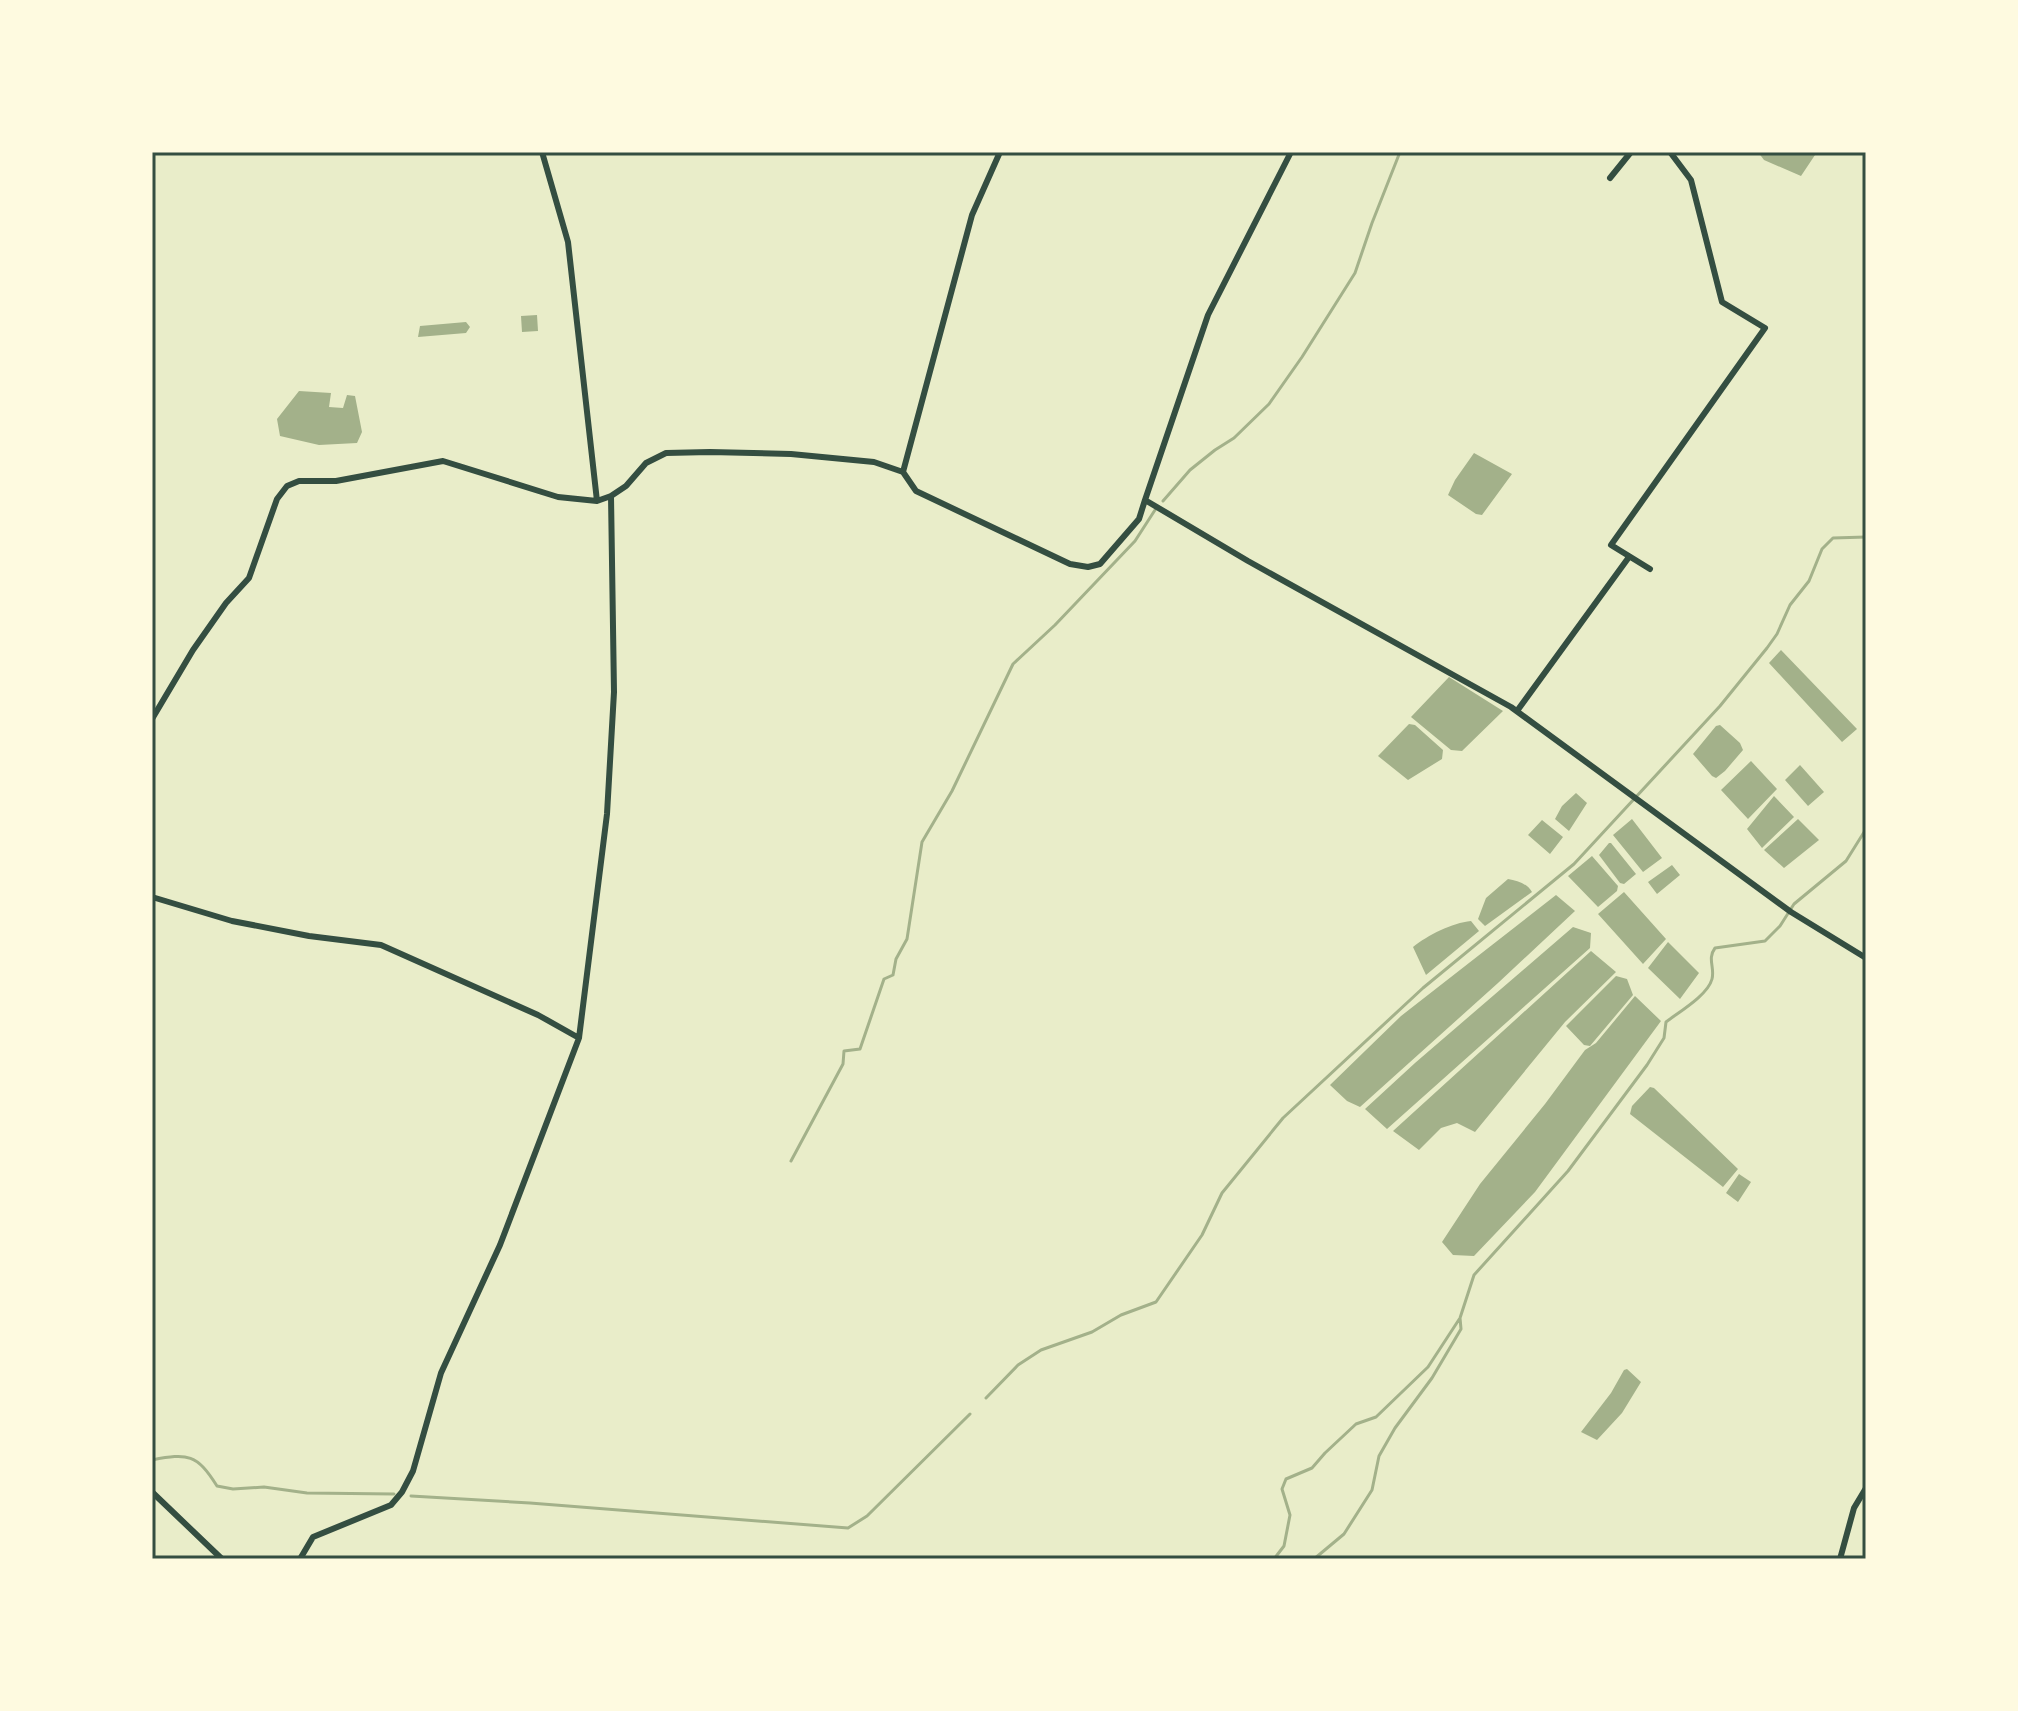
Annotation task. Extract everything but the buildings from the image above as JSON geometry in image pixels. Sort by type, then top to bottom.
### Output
[{"type":"street","points":[[542,152],[568,242],[597,501]]},
{"type":"street","points":[[903,472],[972,215],[1000,152]]},
{"type":"street","points":[[152,719],[193,650],[226,603],[249,578],[277,499],[287,486],[299,481],[336,481],[443,461],[558,497],[597,501],[626,486],[646,463],[666,453],[791,454],[874,462],[903,472],[916,491],[1070,564],[1088,567],[1100,564],[1139,519],[1208,315],[1291,152]]},
{"type":"street","points":[[1610,178],[1631,152]]},
{"type":"street","points":[[1650,569],[1611,545],[1765,328],[1722,302],[1691,180],[1670,152]]},
{"type":"street","points":[[300,1559],[313,1537],[391,1505],[402,1492],[413,1471],[441,1373],[500,1245],[579,1038],[607,814],[614,692],[611,496]]},
{"type":"street","points":[[1145,500],[1517,711],[1788,909],[1866,958]]},
{"type":"street","points":[[1517,711],[1629,557]]},
{"type":"street","points":[[152,897],[247,924],[381,945],[538,1015],[579,1038]]},
{"type":"street","points":[[1840,1559],[1854,1508],[1866,1488]]},
{"type":"street","points":[[152,1492],[222,1559]]},
{"type":"shaded area","points":[[1758,152],[1817,152],[1801,176],[1764,160]]},
{"type":"shaded area","points":[[537,315],[538,331],[522,332],[521,316]]},
{"type":"shaded area","points":[[466,322],[470,327],[466,333],[418,337],[420,326]]},
{"type":"shaded area","points":[[299,391],[331,393],[329,407],[343,408],[347,395],[355,396],[362,432],[357,443],[319,445],[280,436],[277,419]]},
{"type":"shaded area","points":[[1474,453],[1512,474],[1482,515],[1448,495]]},
{"type":"shaded area","points":[[1781,650],[1857,729],[1842,742],[1769,663]]},
{"type":"shaded area","points":[[1449,677],[1503,711],[1462,751],[1451,750],[1411,717]]},
{"type":"shaded area","points":[[1409,724],[1415,725],[1443,750],[1442,759],[1408,780],[1378,756]]},
{"type":"shaded area","points":[[1720,725],[1740,743],[1743,750],[1716,778],[1693,754]]},
{"type":"shaded area","points":[[1751,761],[1777,789],[1748,819],[1721,790]]},
{"type":"shaded area","points":[[1800,765],[1824,792],[1808,806],[1785,780]]},
{"type":"shaded area","points":[[1576,793],[1587,803],[1569,831],[1555,819],[1562,806]]},
{"type":"shaded area","points":[[1774,796],[1794,817],[1762,848],[1747,829]]},
{"type":"shaded area","points":[[1632,819],[1662,858],[1643,872],[1613,835]]},
{"type":"shaded area","points":[[1798,819],[1819,840],[1784,868],[1764,850]]},
{"type":"shaded area","points":[[1542,820],[1563,837],[1550,854],[1528,835]]},
{"type":"shaded area","points":[[1609,843],[1636,874],[1624,884],[1599,855]]},
{"type":"shaded area","points":[[1592,856],[1618,886],[1617,891],[1598,907],[1568,876]]},
{"type":"shaded area","points":[[1672,865],[1680,875],[1657,894],[1648,882]]},
{"type":"shaded area","points":[[1508,879],[1525,884],[1532,892],[1485,926],[1478,919],[1486,898]]},
{"type":"shaded area","points":[[1624,892],[1666,939],[1643,964],[1598,914]]},
{"type":"shaded area","points":[[1556,895],[1575,911],[1360,1107],[1347,1101],[1330,1085],[1401,1016]]},
{"type":"shaded area","points":[[1471,921],[1479,931],[1426,975],[1413,947],[1440,930]]},
{"type":"shaded area","points":[[1573,927],[1591,933],[1590,948],[1387,1129],[1365,1109],[1415,1063]]},
{"type":"shaded area","points":[[1668,942],[1699,973],[1680,999],[1648,968]]},
{"type":"shaded area","points":[[1591,951],[1616,972],[1565,1022],[1475,1132],[1457,1123],[1441,1128],[1419,1150],[1393,1131]]},
{"type":"shaded area","points":[[1616,976],[1627,979],[1633,995],[1590,1046],[1584,1045],[1566,1026]]},
{"type":"shaded area","points":[[1635,996],[1661,1021],[1535,1192],[1474,1256],[1453,1255],[1442,1242],[1480,1184],[1585,1050],[1596,1043]]},
{"type":"shaded area","points":[[1650,1087],[1738,1169],[1723,1187],[1630,1114],[1632,1106]]},
{"type":"shaded area","points":[[1739,1174],[1751,1182],[1738,1202],[1726,1193]]},
{"type":"shaded area","points":[[1627,1369],[1641,1382],[1622,1413],[1597,1440],[1581,1432],[1611,1393],[1624,1370]]},
{"type":"waterway","points":[[1163,501],[1190,470],[1234,438],[1269,404],[1302,357],[1355,273],[1400,152]]},
{"type":"waterway","points":[[791,1161],[843,1064],[844,1051],[860,1049],[884,979],[893,975],[896,959],[907,939],[922,842],[952,791],[1013,664],[1135,541],[1155,510]]},
{"type":"waterway","points":[[986,1398],[1018,1365],[1041,1350],[1092,1332],[1121,1315],[1156,1302],[1202,1235],[1222,1193],[1283,1118],[1423,988],[1574,864],[1720,706],[1767,648],[1790,605],[1809,581],[1822,549],[1833,538],[1866,537]]},
{"type":"waterway","points":[[1274,1559],[1284,1546],[1290,1515],[1282,1489],[1286,1479],[1312,1468],[1356,1424],[1376,1417],[1428,1367],[1460,1318],[1474,1275],[1568,1171],[1647,1065],[1664,1038],[1666,1022],[1705,991],[1713,975],[1712,956],[1715,948],[1765,941],[1780,926],[1794,904],[1846,861],[1866,829]]},
{"type":"waterway","points":[[1314,1559],[1344,1534],[1372,1490],[1379,1456],[1461,1329],[1460,1318]]},
{"type":"waterway","points":[[411,1496],[848,1528],[867,1516],[970,1414]]},
{"type":"waterway","points":[[152,1460],[190,1458],[203,1467],[217,1486],[233,1489],[264,1487],[307,1493],[394,1494]]}]
